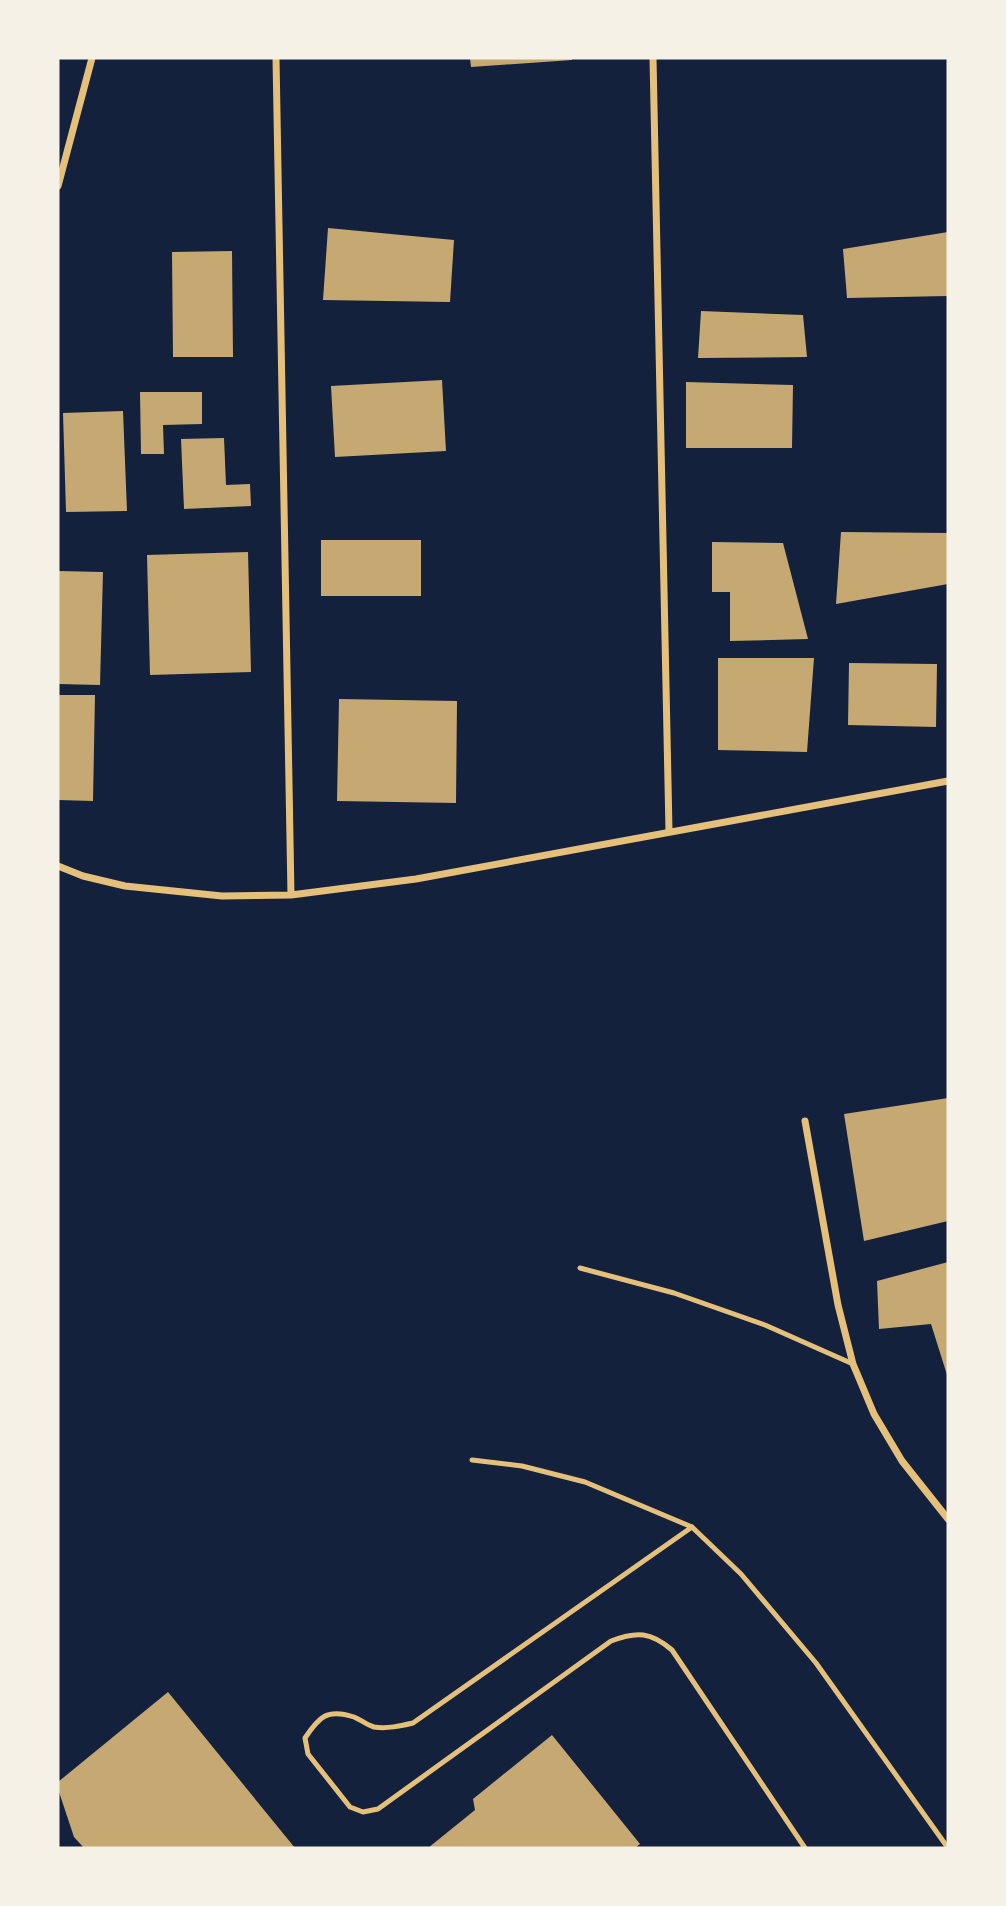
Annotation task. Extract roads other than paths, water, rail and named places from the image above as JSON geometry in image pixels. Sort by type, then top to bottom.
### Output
[{"type":"street","points":[[58,186],[92,58]]},
{"type":"street","points":[[276,58],[291,895]]},
{"type":"street","points":[[653,58],[669,831]]},
{"type":"street","points":[[58,866],[83,876],[125,886],[222,896],[291,895],[416,879],[948,781]]},
{"type":"street","points":[[805,1121],[838,1305],[853,1364],[874,1414],[902,1461],[948,1519]]},
{"type":"lane","points":[[580,1268],[674,1293],[752,1320],[853,1364]]},
{"type":"lane","points":[[471,1460],[522,1466],[585,1482],[692,1527],[741,1574],[816,1663],[948,1848]]},
{"type":"lane","points":[[692,1527],[413,1723],[374,1727],[355,1718],[329,1714],[317,1720],[305,1738],[308,1754],[350,1807],[363,1812],[378,1809],[611,1641],[641,1633],[661,1640],[672,1650],[805,1848]]}]
